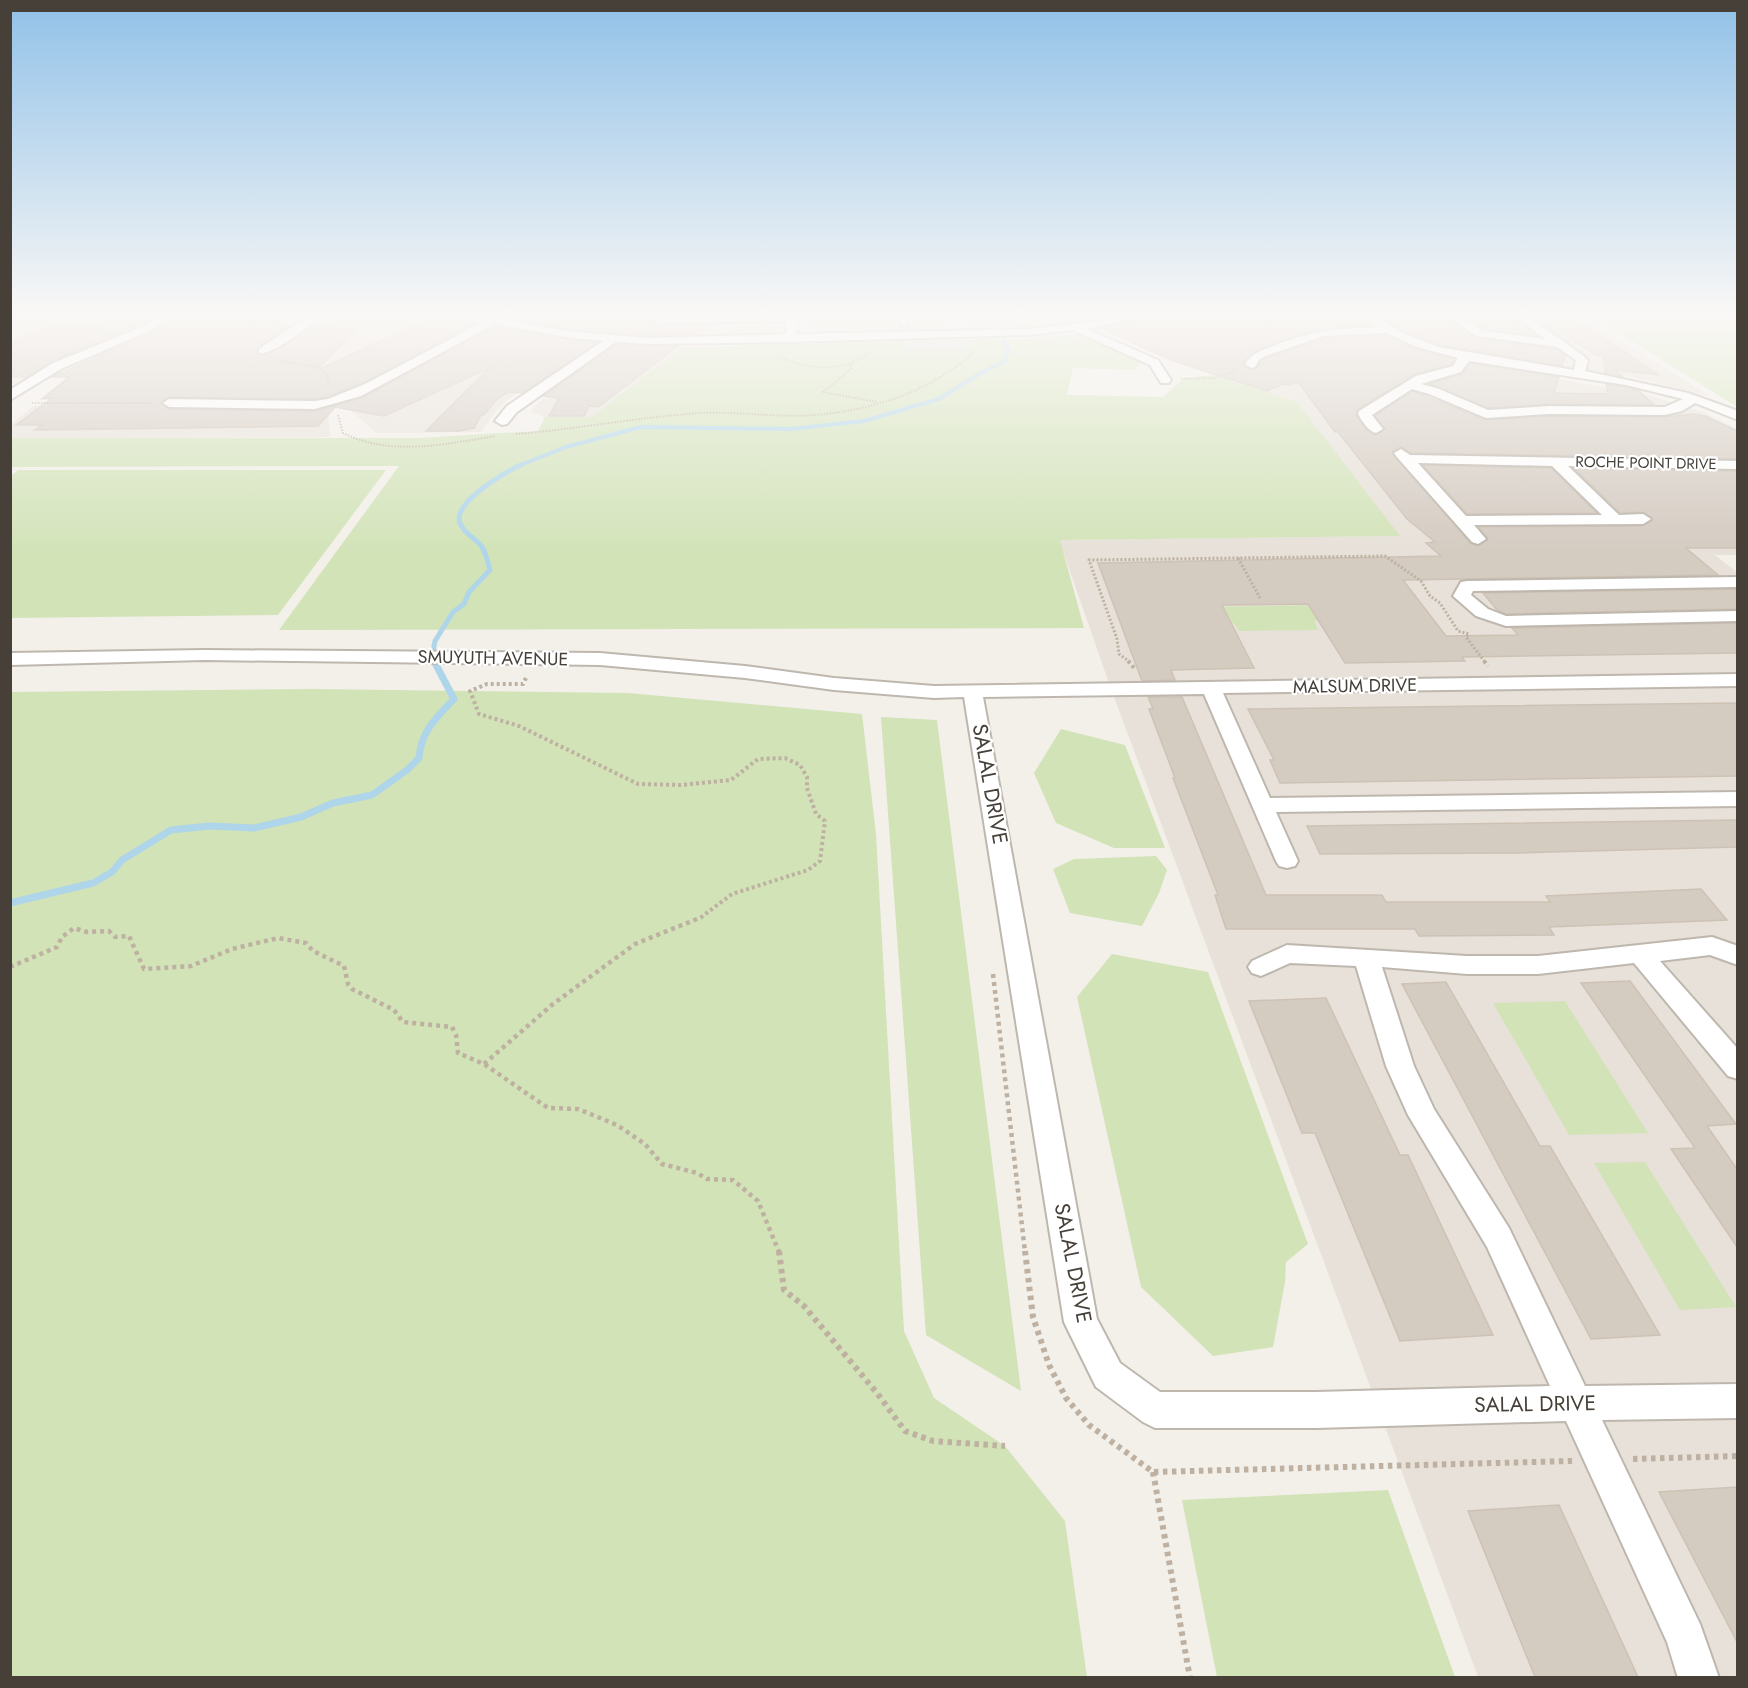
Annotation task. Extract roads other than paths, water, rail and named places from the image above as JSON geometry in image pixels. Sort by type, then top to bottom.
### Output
[{"type":"street","points":[[169,403],[315,405],[334,403],[356,395]]},
{"type":"street","points":[[502,422],[512,409],[532,395]]},
{"type":"street","points":[[1376,429],[1364,414],[1394,395]]},
{"type":"street","points":[[1441,395],[1486,414],[1500,429]]},
{"type":"street","points":[[1678,395],[1737,416]]},
{"type":"street","points":[[1486,414],[1549,410],[1665,411],[1677,408],[1693,399]]},
{"type":"street","name":"ROCHE POINT DRIVE","points":[[1478,539],[1402,454],[1555,461],[1737,465]]},
{"type":"street","name":"ROCHE POINT DRIVE","points":[[1555,461],[1615,519]]},
{"type":"street","points":[[1463,521],[1643,519]]},
{"type":"street","points":[[1737,582],[1467,586],[1462,596],[1475,610],[1506,621],[1737,616]]},
{"type":"street","name":"SMUYUTH AVENUE","points":[[10,658],[537,657],[653,663],[912,691],[974,692]]},
{"type":"street","name":"MALSUM DRIVE","points":[[974,692],[1737,680]]},
{"type":"street","points":[[1211,688],[1287,861]]},
{"type":"street","name":"SALAL DRIVE","points":[[974,692],[1081,1322],[1108,1375],[1155,1410],[1316,1410],[1737,1401]]},
{"type":"street","points":[[1263,805],[1737,799]]},
{"type":"street","points":[[1261,967],[1287,954],[1366,957],[1467,965],[1538,965],[1639,952],[1712,946],[1737,956]]},
{"type":"street","points":[[1639,952],[1737,1068]]},
{"type":"street","points":[[1366,957],[1400,1066],[1422,1115],[1498,1238],[1686,1638],[1699,1677]]},
{"type":"waterway","points":[[518,466],[566,447],[641,427],[791,429],[864,421],[939,399],[946,395]]},
{"type":"waterway","points":[[435,662],[432,657],[435,641],[453,612],[464,604],[469,592],[490,570],[480,544],[462,527],[460,515],[472,497],[521,465]]},
{"type":"waterway","points":[[10,903],[93,883],[112,872],[122,860],[171,830],[209,826],[254,828],[301,817],[333,803],[372,795],[407,770],[419,758],[426,732],[454,699],[434,661]]}]
